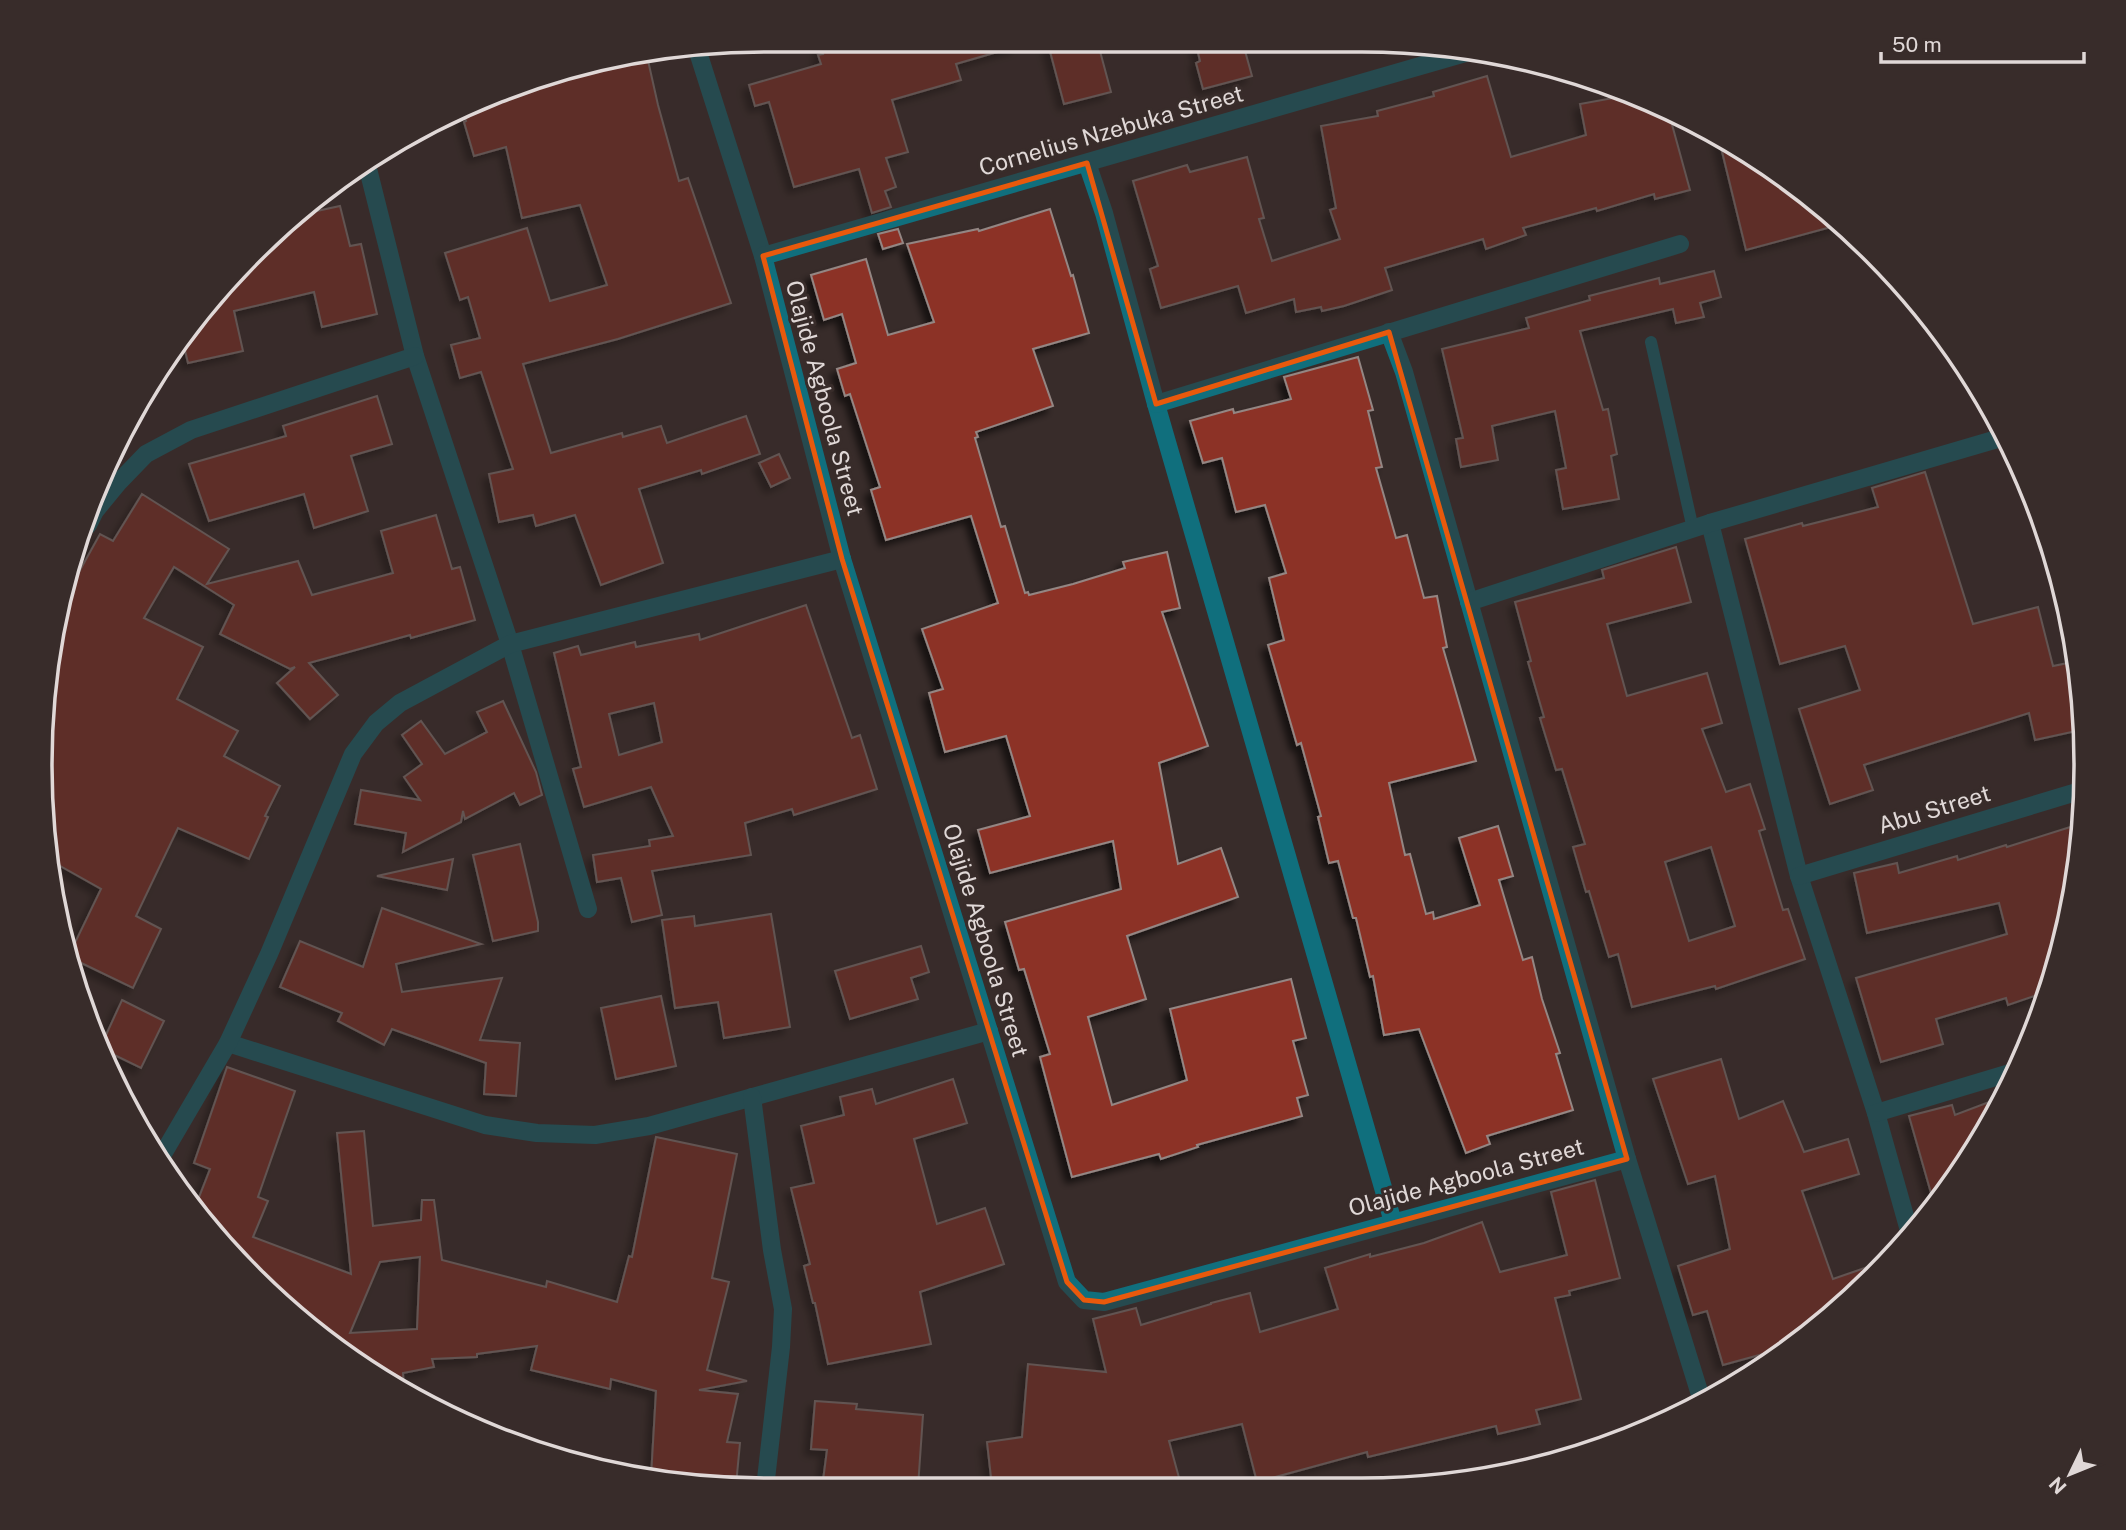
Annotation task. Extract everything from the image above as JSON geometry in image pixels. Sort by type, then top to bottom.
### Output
[{"type":"street","name":"Olajide Agboola Street","points":[[699,56],[763,256],[842,558],[1067,1282],[1084,1300],[1104,1303],[1627,1159]]},
{"type":"street","name":"Cornelius Nzebuka Street","points":[[763,256],[1447,58]]},
{"type":"street","points":[[1087,163],[1104,213],[1156,404],[1393,1222]]},
{"type":"street","points":[[369,173],[415,356],[510,644],[588,909]]},
{"type":"street","points":[[1156,404],[1680,244]]},
{"type":"street","points":[[1389,332],[1404,372],[1627,1159],[1699,1392]]},
{"type":"street","points":[[104,500],[146,454],[191,430],[415,356]]},
{"type":"street","points":[[1469,602],[1710,523],[1995,440]]},
{"type":"street","points":[[1710,523],[1799,876],[1876,1113],[1907,1223]]},
{"type":"street","points":[[166,1149],[228,1043],[269,954],[353,754],[376,723],[400,703],[510,644],[842,558]]},
{"type":"street","name":"Abu Street","points":[[1799,876],[2073,793]]},
{"type":"street","points":[[228,1043],[485,1125],[537,1133],[595,1135],[649,1126],[989,1031]]},
{"type":"street","points":[[1876,1113],[2002,1075]]},
{"type":"street","points":[[752,1097],[772,1251],[783,1309],[766,1478]]},
{"type":"lane","points":[[1651,342],[1693,529]]},
{"type":"highlighted area","points":[[1087,163],[1156,404],[1389,332],[1627,1159],[1104,1302],[1084,1300],[1067,1282],[842,559],[763,256]]},
{"type":"building","points":[[997,52],[956,64],[961,80],[892,100],[908,152],[886,158],[896,187],[885,191],[891,207],[872,213],[859,169],[794,187],[769,102],[755,106],[749,85],[821,64],[818,55]]},
{"type":"building","points":[[1050,52],[1100,52],[1111,92],[1064,104]]},
{"type":"building","points":[[1198,52],[1245,52],[1252,76],[1203,89],[1196,63],[1200,61]]},
{"type":"building","points":[[648,63],[679,181],[688,178],[731,303],[618,339],[523,364],[551,453],[622,433],[623,437],[661,426],[667,443],[746,416],[760,454],[702,474],[701,470],[639,489],[663,563],[601,585],[575,515],[536,526],[533,515],[499,522],[489,474],[513,469],[481,372],[460,378],[451,345],[480,338],[468,297],[460,300],[445,253],[527,228],[550,301],[607,285],[580,205],[522,218],[506,147],[474,156],[464,122],[492,107],[536,90]]},
{"type":"building","points":[[1487,76],[1511,157],[1586,135],[1580,104],[1611,98],[1672,124],[1690,190],[1655,199],[1654,194],[1597,211],[1596,208],[1523,228],[1526,235],[1486,249],[1483,239],[1385,268],[1392,290],[1322,311],[1321,307],[1296,312],[1294,299],[1246,313],[1238,286],[1161,308],[1150,269],[1158,266],[1133,181],[1187,165],[1190,172],[1247,157],[1264,218],[1259,219],[1272,261],[1340,239],[1330,210],[1336,208],[1321,126],[1378,116],[1377,111],[1434,96],[1433,92]]},
{"type":"building","points":[[1722,151],[1795,200],[1829,227],[1746,250]]},
{"type":"building","points":[[340,206],[350,246],[361,244],[377,314],[322,327],[314,292],[234,311],[243,351],[188,363],[185,352],[229,295],[261,261],[318,211]]},
{"type":"building","points":[[1050,209],[1071,276],[1073,275],[1089,333],[1033,349],[1053,406],[976,432],[978,437],[975,438],[1001,527],[1005,526],[1025,593],[1028,592],[1029,595],[1073,584],[1125,568],[1123,562],[1167,552],[1180,608],[1162,612],[1208,746],[1159,763],[1178,864],[1221,848],[1238,897],[1127,936],[1146,999],[1088,1017],[1112,1105],[1187,1080],[1170,1009],[1291,979],[1306,1038],[1293,1041],[1308,1095],[1297,1098],[1302,1116],[1197,1145],[1198,1147],[1161,1159],[1159,1154],[1072,1177],[1040,1057],[1050,1054],[1024,969],[1019,970],[1005,922],[1121,889],[1113,841],[990,873],[978,830],[1030,816],[1006,736],[945,752],[929,693],[943,689],[922,629],[998,603],[971,516],[886,540],[871,490],[880,487],[850,394],[845,396],[837,369],[856,363],[842,314],[824,320],[811,275],[866,259],[888,335],[934,322],[907,244],[978,229],[979,231]]},
{"type":"building","points":[[898,229],[903,243],[883,249],[878,234]]},
{"type":"building","points":[[1714,271],[1721,297],[1700,303],[1704,317],[1676,323],[1673,309],[1580,331],[1603,410],[1608,409],[1617,454],[1611,456],[1619,499],[1563,509],[1556,470],[1566,468],[1555,411],[1492,426],[1498,460],[1461,467],[1456,439],[1463,438],[1442,349],[1529,328],[1526,318],[1590,300],[1589,296],[1659,278],[1660,284]]},
{"type":"building","points":[[1358,357],[1373,410],[1368,411],[1382,467],[1376,468],[1396,538],[1407,535],[1424,598],[1437,596],[1447,647],[1443,648],[1476,761],[1389,783],[1405,855],[1410,854],[1426,914],[1433,912],[1434,919],[1480,905],[1459,838],[1498,826],[1513,876],[1499,880],[1523,960],[1532,957],[1542,999],[1560,1053],[1556,1054],[1573,1110],[1487,1136],[1490,1144],[1466,1153],[1419,1029],[1384,1035],[1373,976],[1370,977],[1356,918],[1353,918],[1338,861],[1329,863],[1318,817],[1321,816],[1301,743],[1297,745],[1268,645],[1284,640],[1269,578],[1286,573],[1265,505],[1236,512],[1222,458],[1203,463],[1190,421],[1233,409],[1234,413],[1291,399],[1284,377]]},
{"type":"building","points":[[377,396],[392,444],[351,456],[368,511],[314,528],[304,494],[209,521],[189,464],[286,436],[283,426]]},
{"type":"building","points":[[779,454],[790,478],[771,487],[759,463]]},
{"type":"building","points":[[1925,472],[1973,624],[2038,607],[2053,666],[2066,663],[2073,732],[2035,740],[2029,713],[1864,765],[1873,790],[1830,804],[1799,709],[1860,690],[1845,646],[1780,664],[1745,539],[1802,523],[1803,526],[1878,507],[1872,488]]},
{"type":"building","points":[[142,494],[229,549],[207,584],[298,561],[312,595],[393,573],[381,531],[436,515],[452,569],[460,567],[475,620],[309,663],[338,695],[310,719],[277,683],[295,667],[290,669],[220,634],[234,605],[174,567],[144,618],[203,647],[177,699],[238,731],[224,756],[280,786],[249,859],[178,828],[136,916],[161,929],[133,988],[81,963],[75,942],[101,889],[60,866],[54,812],[54,718],[66,626],[80,570],[100,534],[113,541]]},
{"type":"building","points":[[1676,547],[1691,602],[1607,624],[1627,696],[1707,673],[1722,723],[1702,729],[1726,792],[1750,784],[1765,829],[1759,831],[1783,910],[1788,909],[1805,959],[1716,989],[1715,986],[1632,1007],[1618,954],[1609,957],[1573,847],[1585,844],[1562,769],[1556,770],[1540,718],[1544,717],[1515,602],[1604,578],[1602,570]],"holes":[[[1711,847],[1735,926],[1689,941],[1665,862]]]},
{"type":"building","points":[[806,605],[852,738],[860,735],[877,789],[794,815],[792,809],[745,823],[751,855],[652,871],[662,915],[632,922],[621,878],[597,882],[593,855],[650,846],[649,840],[673,836],[651,787],[584,807],[573,769],[581,767],[554,653],[578,646],[581,655],[635,642],[636,647],[699,634],[700,640]],"holes":[[[654,703],[662,742],[619,755],[609,714]]]},
{"type":"building","points":[[503,701],[536,772],[542,795],[520,805],[514,793],[465,819],[463,811],[461,822],[403,852],[406,833],[355,824],[361,790],[420,800],[404,777],[422,764],[402,735],[421,721],[445,754],[487,732],[477,712]]},
{"type":"building","points":[[2070,827],[2060,904],[2035,996],[2008,1005],[2006,998],[1936,1019],[1943,1044],[1881,1062],[1856,978],[2007,934],[1999,903],[1867,933],[1854,873],[1897,863],[1899,873],[1957,856],[1958,860],[2006,845],[2007,847]]},
{"type":"building","points":[[520,844],[538,931],[493,941],[473,855]]},
{"type":"building","points":[[453,859],[447,890],[377,876]]},
{"type":"building","points":[[382,908],[481,944],[396,964],[402,992],[502,978],[480,1040],[520,1043],[516,1096],[484,1094],[486,1063],[392,1029],[384,1045],[338,1021],[342,1013],[280,987],[300,941],[363,967]]},
{"type":"building","points":[[771,914],[790,1027],[724,1038],[718,1002],[675,1008],[662,920],[694,916],[695,926]]},
{"type":"building","points":[[921,946],[929,972],[911,978],[918,999],[850,1019],[835,971]]},
{"type":"building","points":[[661,996],[676,1066],[616,1079],[601,1008]]},
{"type":"building","points":[[122,1000],[164,1021],[141,1068],[115,1055],[106,1035]]},
{"type":"building","points":[[1721,1059],[1739,1119],[1783,1101],[1804,1152],[1848,1139],[1859,1174],[1802,1191],[1833,1279],[1867,1267],[1831,1301],[1760,1355],[1723,1365],[1707,1311],[1693,1315],[1678,1266],[1730,1249],[1715,1176],[1688,1184],[1653,1079]]},
{"type":"building","points":[[227,1067],[295,1091],[258,1197],[268,1201],[253,1237],[351,1274],[337,1133],[364,1131],[373,1226],[421,1220],[422,1200],[434,1200],[442,1260],[546,1287],[547,1281],[617,1302],[629,1256],[632,1257],[656,1137],[737,1154],[712,1278],[729,1282],[707,1370],[747,1381],[699,1390],[738,1394],[727,1442],[740,1443],[737,1477],[652,1468],[656,1391],[611,1379],[610,1389],[531,1370],[537,1346],[477,1354],[477,1357],[432,1359],[434,1367],[403,1373],[403,1378],[331,1330],[295,1301],[229,1235],[199,1197],[210,1169],[194,1163]],"holes":[[[420,1257],[417,1329],[350,1333],[380,1262]]]},
{"type":"building","points":[[953,1079],[967,1123],[914,1139],[937,1224],[985,1208],[1004,1264],[920,1292],[931,1344],[828,1364],[804,1266],[810,1264],[791,1188],[814,1183],[801,1126],[844,1115],[840,1097],[872,1089],[876,1104]]},
{"type":"building","points":[[1988,1102],[1931,1192],[1909,1116],[1952,1105],[1955,1115]]},
{"type":"building","points":[[1595,1180],[1620,1278],[1569,1291],[1570,1295],[1555,1298],[1581,1399],[1536,1410],[1540,1424],[1498,1434],[1496,1426],[1368,1457],[1367,1452],[1272,1478],[1256,1478],[1242,1424],[1169,1441],[1179,1478],[991,1478],[987,1442],[1022,1437],[1028,1364],[1106,1372],[1093,1319],[1136,1308],[1141,1325],[1250,1293],[1260,1332],[1338,1309],[1325,1268],[1370,1254],[1370,1257],[1424,1243],[1482,1222],[1500,1272],[1567,1255],[1551,1192]]},
{"type":"building","points":[[815,1401],[857,1404],[856,1409],[923,1415],[919,1478],[823,1478],[827,1450],[811,1449]]}]
